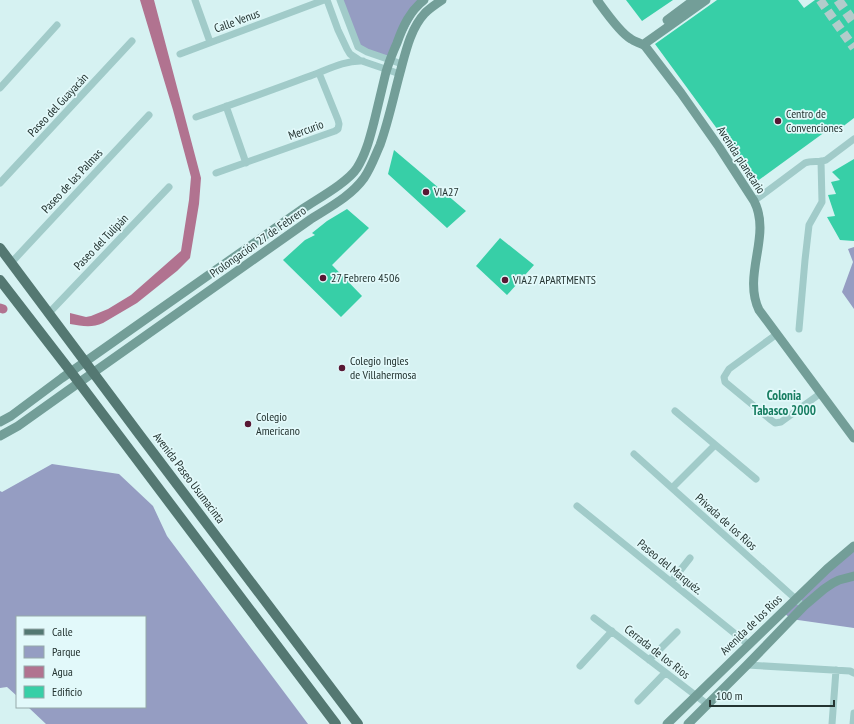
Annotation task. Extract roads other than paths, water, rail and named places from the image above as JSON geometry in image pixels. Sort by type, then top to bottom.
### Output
[{"type":"main road","name":"Prolongación 27 de Febrero","points":[[0,422],[12,416],[85,362],[352,174],[357,168],[366,150],[387,69],[400,33],[408,18],[424,0]]},
{"type":"main road","name":"Prolongación 27 de Febrero","points":[[0,436],[18,426],[349,194],[369,170],[383,135],[410,39],[424,14],[442,0]]},
{"type":"main road","name":"Avenida planetario","points":[[597,0],[624,34],[630,40],[640,43],[681,93],[719,147],[754,201],[758,211],[760,229],[754,273],[754,291],[756,302],[777,334],[854,438]]},
{"type":"main road","points":[[640,43],[694,0]]},
{"type":"main road","points":[[640,43],[706,0]]},
{"type":"main road","name":"Avenida Paseo Usumacinta","points":[[0,248],[358,724]]},
{"type":"main road","points":[[0,280],[336,724]]},
{"type":"main road","name":"Avenida de los Rios","points":[[668,724],[796,599],[854,546]]},
{"type":"main road","name":"Avenida de los Rios","points":[[688,724],[804,606],[833,583],[854,576]]},
{"type":"street","points":[[195,0],[210,42]]},
{"type":"street","name":"Calle Venus","points":[[180,54],[324,0]]},
{"type":"street","points":[[327,0],[348,52],[352,56],[363,61],[400,74]]},
{"type":"street","points":[[340,0],[358,47],[362,50],[402,64]]},
{"type":"street","points":[[0,88],[58,25]]},
{"type":"street","name":"Paseo del Guayacán","points":[[0,183],[132,41]]},
{"type":"street","points":[[346,62],[357,52],[362,50]]},
{"type":"street","points":[[196,117],[346,62],[363,61]]},
{"type":"street","name":"Mercurio","points":[[216,173],[338,129],[338,120],[319,73]]},
{"type":"street","points":[[226,106],[246,163]]},
{"type":"street","name":"Paseo de las Palmas","points":[[11,263],[149,115]]},
{"type":"street","name":"Avenida planetario","points":[[754,201],[805,163],[811,161],[822,161],[854,139]]},
{"type":"street","points":[[799,329],[804,260],[809,225],[822,202],[822,161]]},
{"type":"street","name":"Paseo del Tulipán","points":[[49,313],[169,187]]},
{"type":"street","points":[[777,334],[729,369],[724,376],[725,382],[775,423],[780,422],[820,393]]},
{"type":"street","points":[[675,411],[756,479]]},
{"type":"street","points":[[672,488],[715,445]]},
{"type":"street","name":"Privada de los Rios","points":[[634,454],[804,606]]},
{"type":"street","name":"Paseo del Marquéz.","points":[[577,506],[749,645]]},
{"type":"street","points":[[671,582],[690,558]]},
{"type":"street","name":"Cerrada de los Rios","points":[[594,618],[707,704]]},
{"type":"street","points":[[580,666],[612,631]]},
{"type":"street","points":[[649,660],[676,632]]},
{"type":"street","points":[[747,665],[850,671],[854,673]]},
{"type":"street","points":[[832,724],[836,670]]},
{"type":"street","points":[[638,701],[666,672]]},
{"type":"street","points":[[853,724],[854,714]]},
{"type":"water","points":[[140,0],[154,0],[201,178],[199,204],[190,258],[177,271],[137,303],[103,323],[91,326],[70,324],[70,313],[86,317],[91,316],[108,309],[131,295],[181,251],[191,177],[173,110]]},
{"type":"tunnel","points":[[820,0],[854,48]]},
{"type":"tunnel","points":[[838,0],[854,23]]},
{"type":"place","name":"Centro de Convenciones","points":[[778,121]]},
{"type":"place","name":"VIA27","points":[[426,192]]},
{"type":"place","name":"27 Febrero 4506","points":[[323,278]]},
{"type":"place","name":"VIA27 APARTMENTS","points":[[505,280]]},
{"type":"place","name":"Colegio Ingles de Villahermosa","points":[[342,368]]},
{"type":"place","name":"Colegio Americano","points":[[248,424]]},
{"type":"district","name":"Colonia Tabasco 2000","points":[[784,402]]}]
